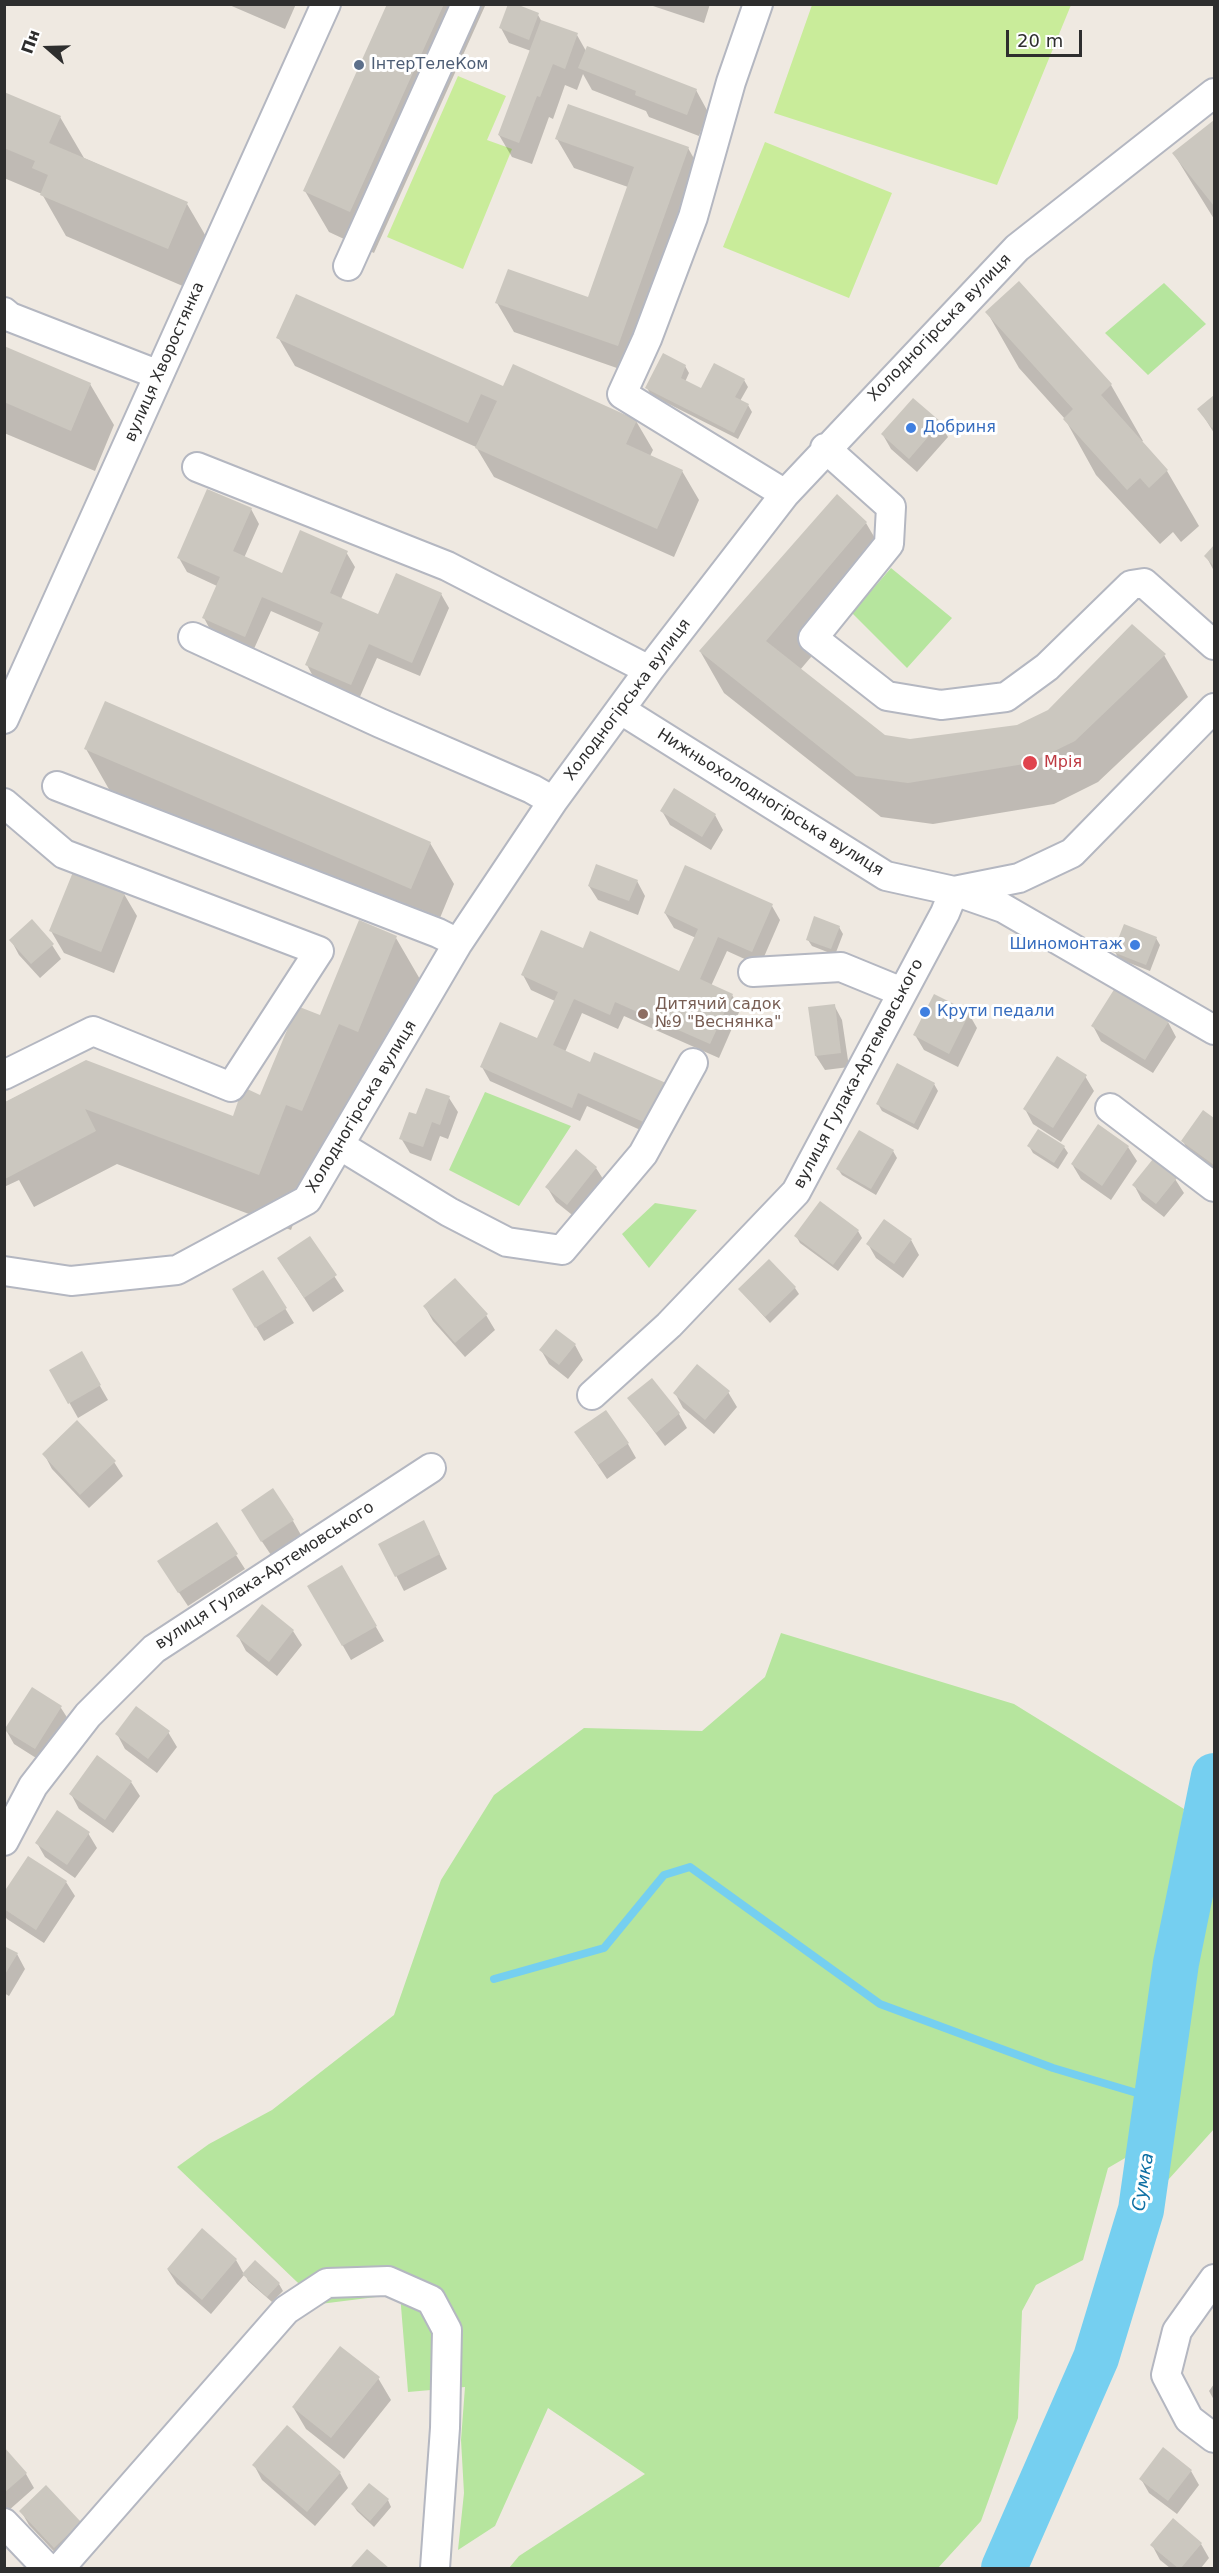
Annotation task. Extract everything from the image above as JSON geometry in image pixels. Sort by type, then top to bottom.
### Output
[{"type":"street","name":"вулиця Хворостянка","points":[[4,720],[326,4]]},
{"type":"street","points":[[348,266],[466,4]]},
{"type":"street","points":[[758,4],[731,82],[693,217],[647,339],[622,394],[785,494]]},
{"type":"street","name":"Холодногірська вулиця","points":[[4,1271],[71,1281],[177,1270],[307,1200],[341,1146],[458,943],[553,801],[649,670],[785,494],[825,448],[1017,248],[1215,93]]},
{"type":"street","points":[[4,312],[159,375]]},
{"type":"street","points":[[825,448],[891,507],[889,544],[813,638],[887,696],[941,705],[1006,697],[1047,667],[1131,585],[1144,583],[1215,645]]},
{"type":"street","points":[[197,467],[447,566],[649,670]]},
{"type":"street","points":[[193,637],[380,723],[532,789],[553,801]]},
{"type":"street","name":"Нижньохолодногірська вулиця","points":[[621,710],[886,876],[954,891],[1019,878],[1072,853],[1215,708]]},
{"type":"street","points":[[57,786],[438,933],[458,943]]},
{"type":"street","points":[[4,803],[64,854],[319,951],[231,1087],[93,1030],[4,1075]]},
{"type":"street","points":[[954,891],[1003,908],[1215,1030]]},
{"type":"street","name":"вулиця Гулака-Артемовського","points":[[592,1395],[669,1325],[796,1192],[945,913],[954,891]]},
{"type":"street","points":[[753,972],[841,967],[902,992]]},
{"type":"street","points":[[341,1146],[449,1212],[507,1242],[562,1250],[643,1154],[693,1063]]},
{"type":"street","points":[[1110,1108],[1215,1187]]},
{"type":"street","name":"вулиця Гулака-Артемовського","points":[[4,1841],[33,1786],[81,1724],[154,1649],[431,1468]]},
{"type":"street","points":[[1215,2279],[1177,2331],[1166,2375],[1188,2419],[1215,2438]]},
{"type":"street","points":[[60,2568],[286,2310],[327,2283],[388,2281],[431,2300],[447,2330],[445,2428],[435,2568]]},
{"type":"street","points":[[4,2523],[47,2568]]},
{"type":"green space","points":[[812,4],[1071,5],[997,185],[774,113]]},
{"type":"green space","points":[[458,76],[506,96],[487,140],[512,149],[463,269],[387,237]]},
{"type":"green space","points":[[765,142],[892,193],[849,298],[723,247]]},
{"type":"green space","points":[[1164,283],[1206,324],[1148,375],[1105,333]]},
{"type":"green space","points":[[891,568],[952,618],[907,668],[852,613]]},
{"type":"green space","points":[[485,1092],[571,1126],[519,1206],[449,1170]]},
{"type":"green space","points":[[655,1203],[697,1210],[649,1268],[622,1234]]},
{"type":"green space","points":[[781,1633],[1014,1704],[1184,1809],[1132,2154],[1108,2168],[1083,2260],[1036,2285],[1022,2311],[1018,2418],[981,2521],[938,2568],[509,2568],[519,2556],[645,2474],[548,2408],[495,2526],[458,2550],[464,2493],[461,2440],[465,2387],[408,2392],[400,2294],[320,2304],[177,2167],[209,2144],[272,2110],[394,2015],[441,1880],[494,1795],[584,1728],[702,1731],[765,1677]]},
{"type":"green space","points":[[1214,1776],[1214,2129],[1141,2210],[1176,1963]]},
{"type":"building","points":[[387,4],[444,4],[350,212],[303,191]]},
{"type":"building","points":[[508,4],[516,4],[539,13],[529,40],[499,28]]},
{"type":"building","points":[[541,20],[578,33],[565,69],[553,64],[540,97],[537,96],[519,143],[498,135]]},
{"type":"building","points":[[587,46],[697,89],[687,115],[635,95],[636,91],[578,68]]},
{"type":"building","points":[[4,92],[61,116],[49,143],[188,202],[168,249],[40,195],[48,175],[32,168],[35,161],[4,148]]},
{"type":"building","points":[[568,104],[689,147],[618,346],[495,303],[508,269],[588,297],[634,167],[555,139]]},
{"type":"building","points":[[1214,120],[1214,206],[1172,153]]},
{"type":"building","points":[[1019,281],[1112,384],[1101,395],[1168,470],[1149,488],[1140,478],[1127,490],[1063,419],[1073,409],[985,312]]},
{"type":"building","points":[[296,294],[503,386],[513,364],[637,420],[626,444],[683,470],[657,529],[475,448],[497,401],[481,394],[468,423],[276,338]]},
{"type":"building","points":[[4,346],[91,383],[71,431],[4,402]]},
{"type":"building","points":[[663,353],[686,365],[681,378],[701,388],[714,363],[745,379],[735,397],[749,404],[734,433],[645,388]]},
{"type":"building","points":[[1214,395],[1214,426],[1212,428],[1197,409]]},
{"type":"building","name":"Добриня","points":[[913,398],[941,422],[909,459],[881,434]]},
{"type":"building","points":[[207,489],[252,508],[233,551],[282,573],[300,530],[348,551],[330,593],[378,614],[396,573],[442,593],[412,663],[369,644],[351,685],[305,665],[323,623],[262,597],[245,637],[202,618],[220,577],[177,558]]},
{"type":"building","points":[[837,494],[867,522],[766,641],[885,735],[910,739],[1017,725],[1048,710],[1132,624],[1166,654],[1075,741],[1030,763],[908,783],[856,776],[699,651]]},
{"type":"building","points":[[1214,545],[1214,566],[1204,556]]},
{"type":"building","points":[[105,701],[431,842],[411,889],[84,749]]},
{"type":"building","points":[[674,788],[716,814],[702,837],[660,811]]},
{"type":"building","points":[[596,864],[638,880],[629,901],[588,886]]},
{"type":"building","points":[[685,865],[773,904],[752,952],[718,937],[700,979],[733,994],[710,1044],[615,1002],[610,1015],[574,999],[553,1045],[590,1062],[594,1052],[666,1083],[648,1124],[578,1093],[572,1108],[480,1067],[500,1022],[537,1038],[558,992],[521,975],[541,930],[583,948],[590,931],[679,971],[698,929],[664,913]]},
{"type":"building","points":[[73,872],[125,893],[101,952],[49,931]]},
{"type":"building","points":[[814,916],[840,926],[831,949],[806,940]]},
{"type":"building","points":[[32,919],[54,944],[31,964],[9,940]]},
{"type":"building","points":[[359,920],[397,936],[358,1032],[339,1024],[302,1111],[286,1105],[259,1175],[85,1109],[96,1131],[5,1179],[5,1102],[86,1060],[233,1116],[243,1087],[260,1095],[297,1006],[320,1015]]},
{"type":"building","name":"Шиномонтаж","points":[[1124,924],[1157,937],[1146,965],[1113,952]]},
{"type":"building","points":[[1115,988],[1169,1021],[1145,1060],[1091,1026]]},
{"type":"building","points":[[934,994],[970,1012],[949,1054],[913,1035]]},
{"type":"building","points":[[835,1004],[841,1053],[815,1056],[808,1007]]},
{"type":"building","points":[[1057,1056],[1087,1075],[1053,1128],[1023,1109]]},
{"type":"building","points":[[897,1063],[935,1083],[914,1124],[876,1104]]},
{"type":"building","points":[[426,1088],[450,1096],[440,1125],[432,1122],[423,1147],[399,1139],[409,1112],[416,1114]]},
{"type":"building","points":[[1203,1110],[1214,1118],[1214,1165],[1181,1141]]},
{"type":"building","points":[[1098,1124],[1129,1146],[1102,1186],[1071,1164]]},
{"type":"building","points":[[1038,1129],[1065,1146],[1054,1163],[1027,1146]]},
{"type":"building","points":[[859,1130],[894,1150],[871,1189],[836,1169]]},
{"type":"building","points":[[576,1149],[597,1167],[567,1205],[545,1187]]},
{"type":"building","points":[[1153,1159],[1177,1178],[1156,1204],[1132,1185]]},
{"type":"building","points":[[820,1201],[859,1230],[833,1265],[794,1236]]},
{"type":"building","points":[[884,1219],[912,1239],[894,1264],[866,1244]]},
{"type":"building","points":[[310,1236],[337,1275],[304,1298],[277,1258]]},
{"type":"building","points":[[769,1259],[796,1287],[765,1317],[738,1289]]},
{"type":"building","points":[[263,1270],[287,1308],[255,1328],[232,1289]]},
{"type":"building","points":[[455,1278],[488,1314],[455,1343],[423,1306]]},
{"type":"building","points":[[556,1329],[576,1344],[559,1365],[539,1350]]},
{"type":"building","points":[[82,1351],[101,1385],[68,1404],[49,1370]]},
{"type":"building","points":[[697,1364],[730,1391],[705,1420],[673,1393]]},
{"type":"building","points":[[652,1378],[680,1413],[656,1433],[627,1398]]},
{"type":"building","points":[[606,1410],[629,1443],[598,1465],[574,1432]]},
{"type":"building","points":[[77,1420],[116,1461],[80,1495],[42,1454]]},
{"type":"building","points":[[273,1488],[294,1520],[261,1542],[241,1510]]},
{"type":"building","points":[[424,1520],[440,1554],[395,1577],[378,1544]]},
{"type":"building","points":[[217,1522],[238,1554],[178,1593],[157,1561]]},
{"type":"building","points":[[342,1565],[377,1626],[342,1646],[307,1586]]},
{"type":"building","points":[[262,1604],[294,1630],[269,1662],[236,1636]]},
{"type":"building","points":[[32,1687],[62,1706],[35,1749],[4,1730]]},
{"type":"building","points":[[136,1706],[170,1731],[148,1759],[115,1734]]},
{"type":"building","points":[[97,1755],[132,1781],[105,1820],[69,1794]]},
{"type":"building","points":[[57,1810],[90,1832],[67,1865],[35,1843]]},
{"type":"building","points":[[28,1856],[67,1881],[36,1930],[4,1909],[4,1892]]},
{"type":"building","points":[[4,1946],[18,1953],[4,1976]]},
{"type":"building","points":[[202,2228],[237,2259],[202,2300],[167,2269]]},
{"type":"building","points":[[255,2260],[280,2283],[267,2297],[242,2274]]},
{"type":"building","points":[[340,2346],[380,2377],[331,2438],[292,2407]]},
{"type":"building","points":[[287,2425],[341,2472],[307,2512],[252,2465]]},
{"type":"building","points":[[4,2447],[27,2473],[4,2493]]},
{"type":"building","points":[[1163,2447],[1192,2470],[1168,2501],[1139,2479]]},
{"type":"building","points":[[369,2483],[389,2499],[370,2521],[351,2504]]},
{"type":"building","points":[[46,2485],[81,2522],[54,2548],[19,2511]]},
{"type":"building","points":[[1173,2518],[1202,2543],[1181,2568],[1150,2545]]},
{"type":"building","points":[[367,2549],[389,2568],[351,2567]]},
{"type":"waterway","name":"Сумка","points":[[1004,2568],[1096,2358],[1141,2210],[1176,1963],[1214,1776]]},
{"type":"waterway","points":[[494,1979],[604,1948],[664,1875],[690,1867],[880,2004],[1053,2068],[1157,2099]]},
{"type":"place","name":"ІнтерТелеКом","points":[[359,65]]},
{"type":"place","name":"Добриня","points":[[911,428]]},
{"type":"place","name":"Мрія","points":[[1030,763]]},
{"type":"place","name":"Шиномонтаж","points":[[1135,945]]},
{"type":"place","name":"Крути педали","points":[[925,1012]]},
{"type":"place","name":"Дитячий садок №9 \"Веснянка\"","points":[[643,1014]]}]
